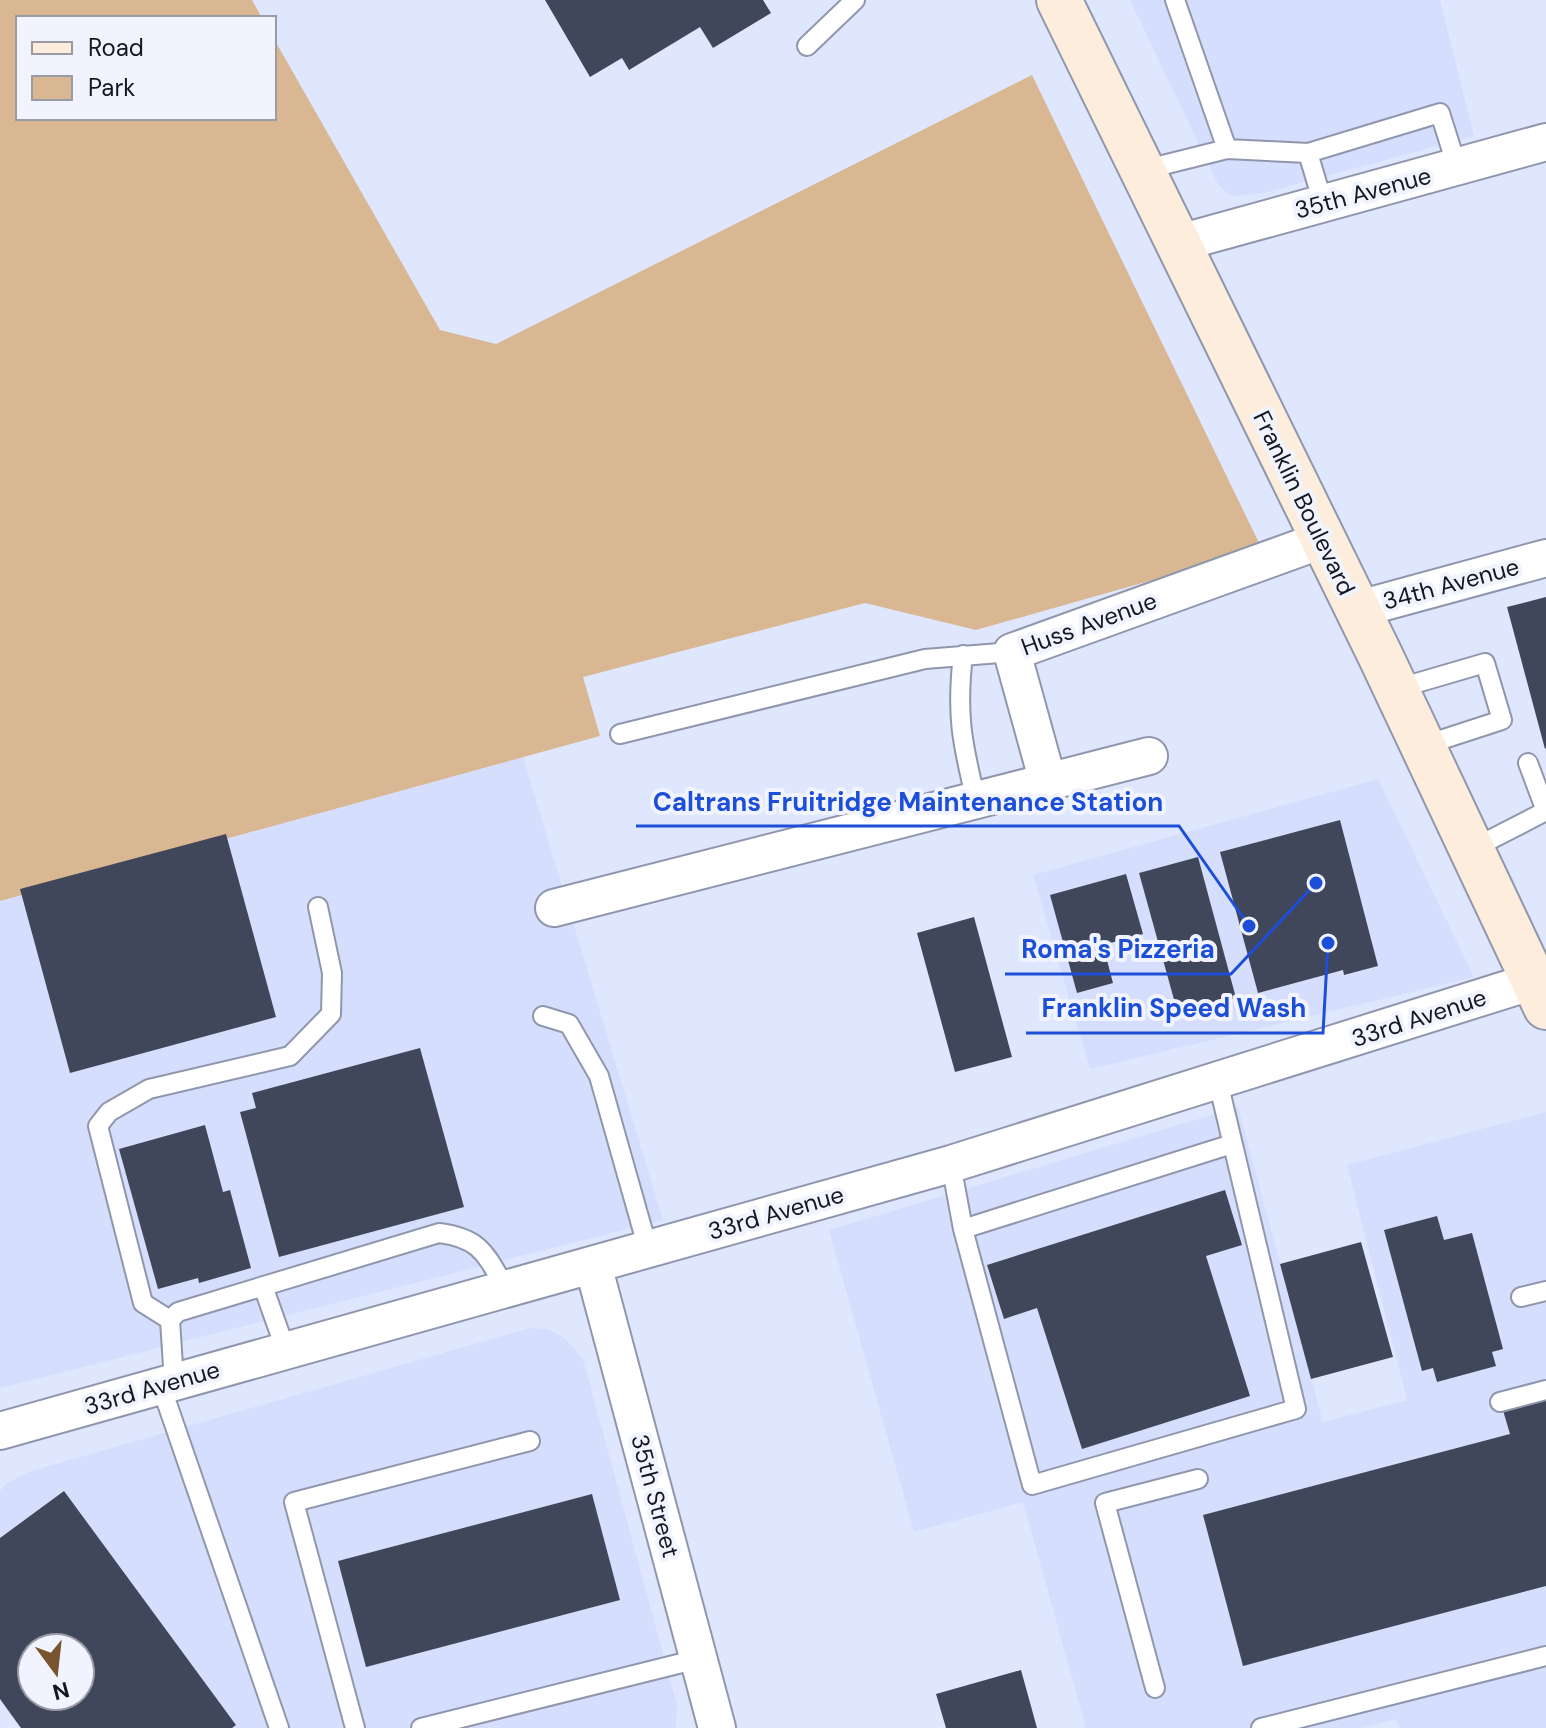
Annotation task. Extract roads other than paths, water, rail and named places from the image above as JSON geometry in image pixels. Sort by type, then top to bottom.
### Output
[{"type":"main road","name":"Franklin Boulevard","points":[[1059,0],[1396,689],[1470,850],[1542,988]]},
{"type":"street","name":"35th Avenue","points":[[1179,243],[1546,142]]},
{"type":"street","name":"Huss Avenue","points":[[1048,782],[1012,652],[1322,540]]},
{"type":"street","name":"34th Avenue","points":[[1355,610],[1546,558]]},
{"type":"street","points":[[554,908],[1149,756]]},
{"type":"street","name":"33rd Avenue","points":[[0,1431],[951,1164],[1542,988]]},
{"type":"street","name":"35th Street","points":[[593,1265],[717,1728]]},
{"type":"lane","points":[[807,46],[855,0]]},
{"type":"lane","points":[[1175,0],[1227,149]]},
{"type":"lane","points":[[1143,170],[1227,149],[1308,153],[1440,113],[1457,167]]},
{"type":"lane","points":[[1308,153],[1323,203]]},
{"type":"lane","points":[[620,734],[925,659],[1012,652]]},
{"type":"lane","points":[[963,655],[958,699],[959,730],[976,800]]},
{"type":"lane","points":[[1396,689],[1485,663],[1502,720],[1422,746]]},
{"type":"lane","points":[[1470,850],[1546,811],[1528,763]]},
{"type":"lane","points":[[170,1320],[143,1303],[98,1126],[109,1112],[149,1089],[290,1056],[331,1014],[332,973],[318,907]]},
{"type":"lane","points":[[543,1016],[569,1024],[599,1076],[648,1249]]},
{"type":"lane","points":[[951,1164],[963,1229],[1032,1485],[1296,1409],[1218,1082]]},
{"type":"lane","points":[[963,1229],[1232,1144]]},
{"type":"lane","points":[[279,1728],[167,1384],[170,1320],[178,1312],[439,1233],[464,1236],[482,1250],[506,1289]]},
{"type":"lane","points":[[263,1286],[286,1351]]},
{"type":"lane","points":[[1521,1297],[1546,1291]]},
{"type":"lane","points":[[1500,1402],[1546,1390]]},
{"type":"lane","points":[[355,1728],[294,1502],[530,1441]]},
{"type":"lane","points":[[1155,1688],[1105,1503],[1198,1479]]},
{"type":"lane","points":[[1261,1728],[1546,1656]]},
{"type":"lane","points":[[421,1728],[698,1659]]},
{"type":"place","name":"Roma's Pizzeria","points":[[1316,883]]},
{"type":"place","name":"Caltrans Fruitridge Maintenance Station","points":[[1249,926]]},
{"type":"place","name":"Franklin Speed Wash","points":[[1328,943]]}]
